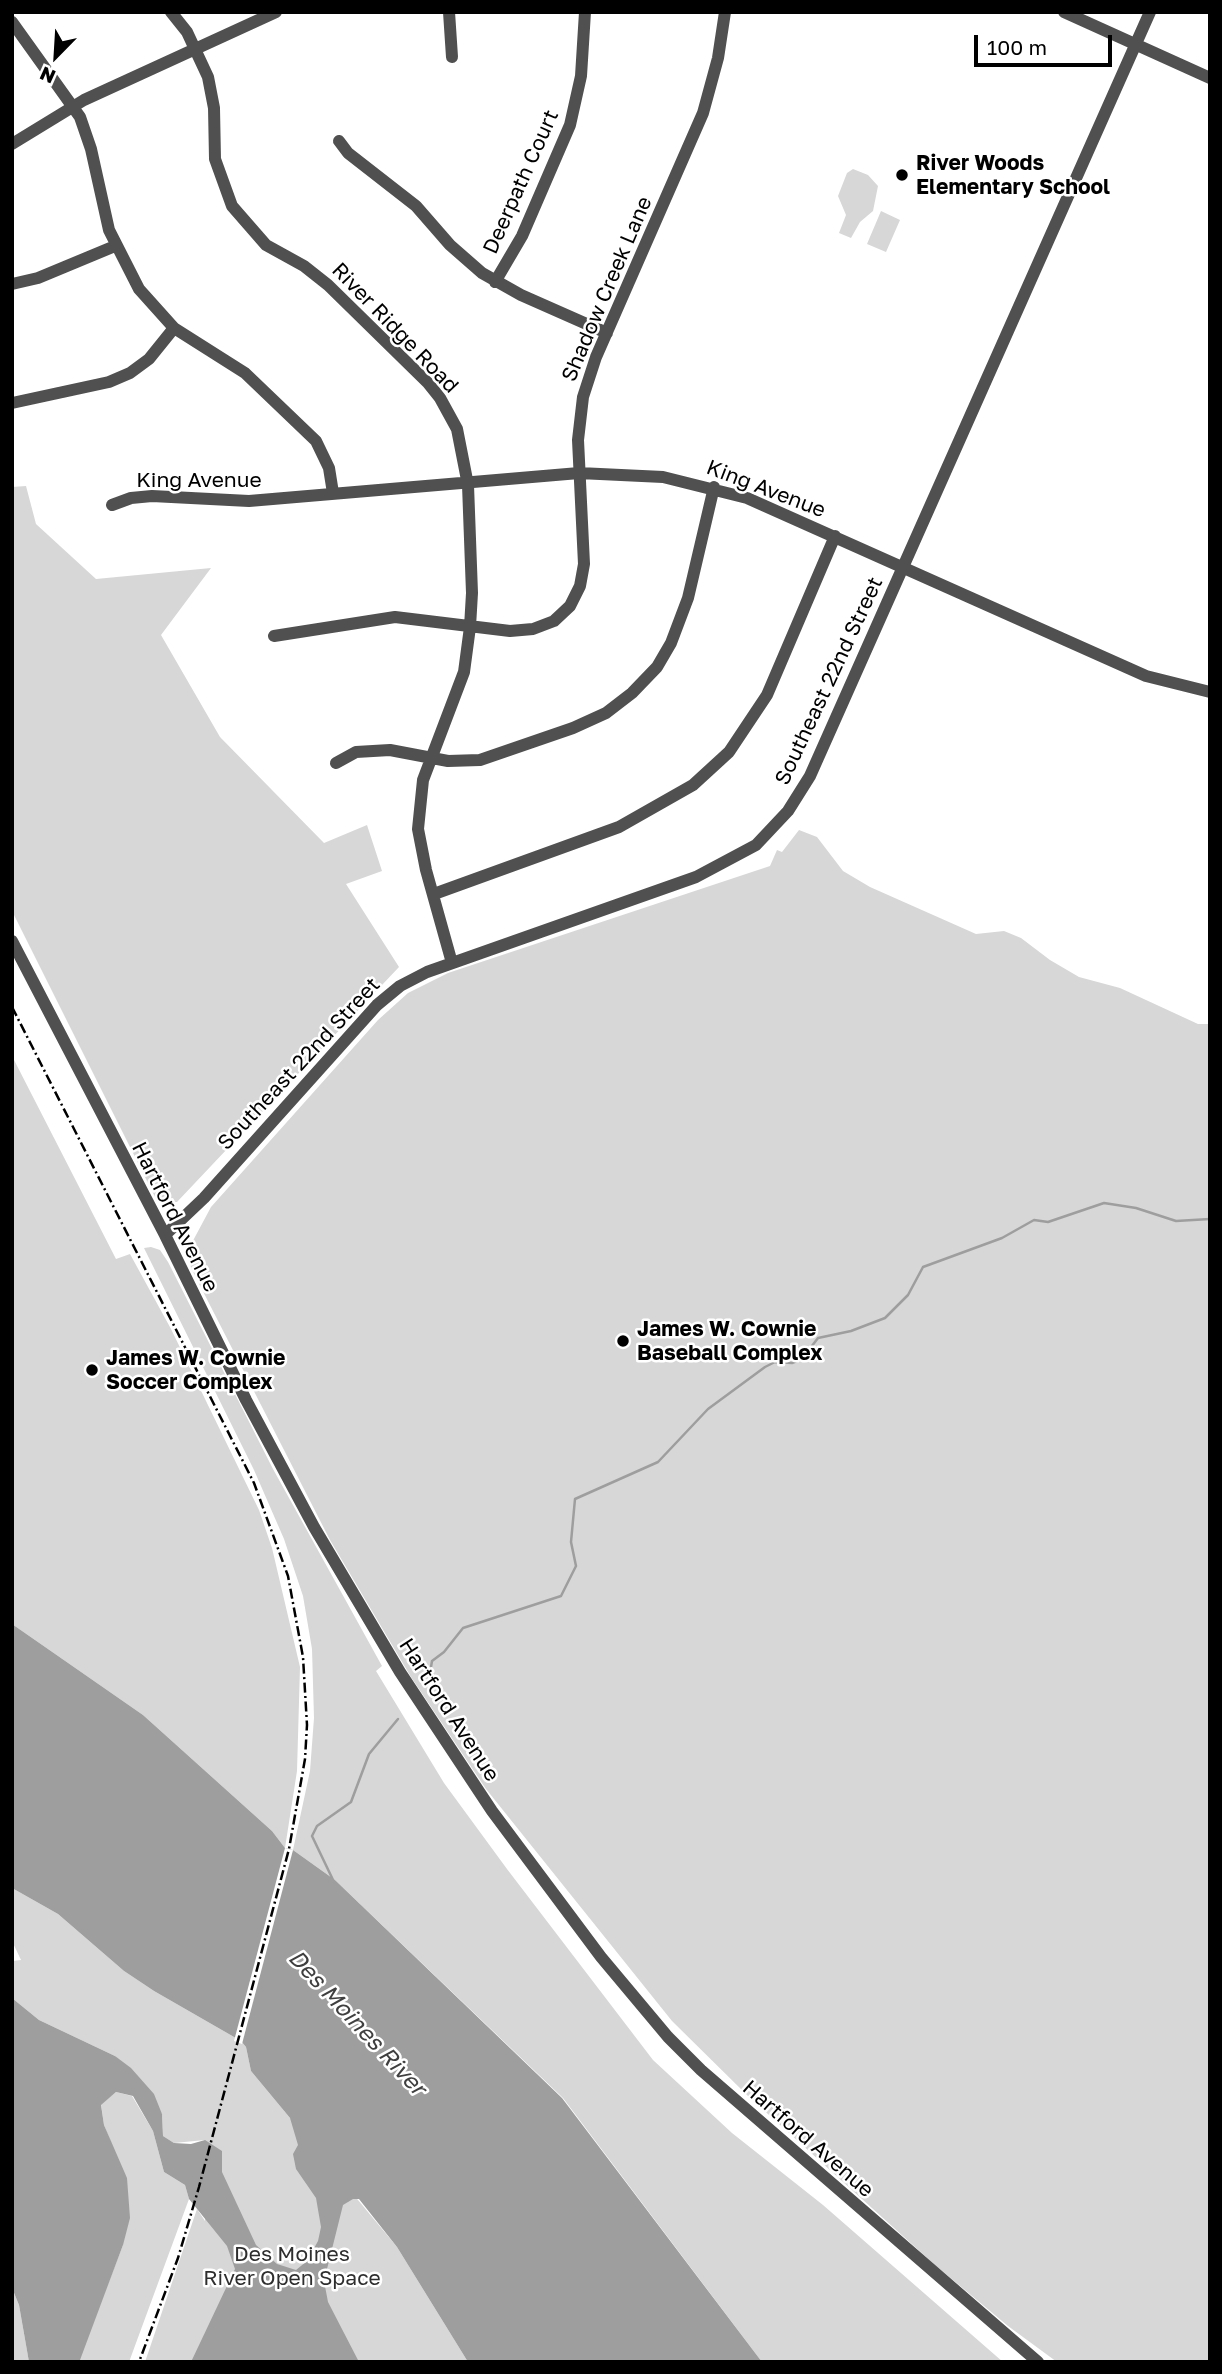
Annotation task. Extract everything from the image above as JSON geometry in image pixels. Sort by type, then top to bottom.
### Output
[{"type":"street","name":"River Ridge Road","points":[[170,12],[197,49],[212,92],[216,167],[232,206],[267,245],[304,266],[328,285],[440,398],[457,429],[468,485],[472,593],[470,627],[464,672],[430,757],[419,803],[418,829],[426,870],[452,963]]},
{"type":"street","points":[[12,144],[74,106],[276,12]]},
{"type":"street","points":[[449,12],[452,57]]},
{"type":"street","name":"Deerpath Court","points":[[495,282],[522,236],[570,125],[581,76],[585,12]]},
{"type":"street","name":"Shadow Creek Lane","points":[[274,636],[395,617],[510,631],[533,629],[554,621],[570,606],[580,586],[584,564],[578,440],[583,397],[607,333],[703,113],[718,58],[725,12]]},
{"type":"street","points":[[1064,12],[1210,78]]},
{"type":"street","name":"Southeast 22nd Street","points":[[165,1235],[204,1198],[377,1004],[411,979],[696,877],[756,845],[788,811],[810,776],[1150,12]]},
{"type":"street","points":[[12,22],[74,106],[87,132],[116,246],[139,289],[174,328],[245,373],[316,441],[329,468],[333,493]]},
{"type":"street","points":[[339,141],[348,153],[416,206],[464,259],[495,282],[607,333]]},
{"type":"street","points":[[12,284],[38,278],[116,246]]},
{"type":"street","points":[[12,403],[109,382],[130,373],[149,359],[174,328]]},
{"type":"street","name":"King Avenue","points":[[112,505],[131,498],[152,496],[249,501],[468,485],[579,473],[644,475],[714,487],[756,501],[1146,676],[1210,692]]},
{"type":"street","points":[[336,762],[356,752],[390,750],[463,762],[501,753],[606,713],[632,693],[657,667],[680,623],[714,487]]},
{"type":"street","points":[[434,894],[619,827],[693,785],[729,752],[766,695],[835,536]]},
{"type":"street","name":"Hartford Avenue","points":[[12,941],[165,1235],[246,1400],[346,1583],[475,1787],[567,1913],[668,2037],[701,2070],[1038,2362]]},
{"type":"green space","points":[[853,169],[868,175],[878,186],[873,211],[860,222],[851,238],[839,233],[846,215],[838,196],[847,173]]},
{"type":"green space","points":[[881,211],[900,220],[886,252],[867,244]]},
{"type":"green space","points":[[26,486],[36,524],[96,579],[211,568],[161,635],[220,737],[324,843],[367,825],[382,871],[346,884],[399,967],[177,1202],[157,1201],[12,911],[12,487]]},
{"type":"green space","points":[[799,830],[817,837],[843,871],[870,887],[976,934],[1004,931],[1021,938],[1079,977],[1120,988],[1198,1024],[1210,1024],[1210,2362],[1057,2362],[1008,2326],[935,2265],[748,2096],[672,2021],[486,1789],[411,1677],[330,1540],[191,1268],[188,1250],[211,1207],[378,1020],[408,993],[448,973],[770,866],[777,850],[782,852]]},
{"type":"green space","name":"James W. Cownie Soccer Complex","points":[[12,1056],[116,1259],[130,1254],[171,1329],[259,1510],[272,1548],[300,1667],[297,1771],[285,1848],[272,1831],[143,1715],[12,1624]]},
{"type":"green space","points":[[144,1248],[160,1250],[168,1262],[273,1469],[382,1666],[376,1671],[444,1783],[507,1869],[653,2060],[732,2133],[823,2205],[1003,2362],[762,2362],[563,2098],[335,1880],[293,1850],[310,1771],[314,1718],[312,1649],[303,1596],[284,1539],[254,1470]]},
{"type":"green space","name":"Des Moines River Open Space","points":[[12,1888],[58,1914],[124,1971],[241,2041],[246,2047],[251,2071],[397,2247],[468,2362],[145,2362],[197,2209],[205,2221],[205,2140],[174,2143],[163,2136],[162,2114],[115,2056],[39,2020],[12,1998],[12,1961],[21,1960],[12,1941]]},
{"type":"green space","points":[[116,2092],[132,2096],[153,2131],[164,2172],[185,2185],[189,2199],[129,2362],[78,2362],[123,2245],[114,2150],[104,2125],[101,2104]]},
{"type":"green space","points":[[12,2288],[19,2305],[29,2362],[12,2362]]},
{"type":"water","name":"Des Moines River","points":[[12,1624],[143,1715],[272,1831],[285,1848],[293,1850],[335,1880],[562,2098],[762,2362],[468,2362],[397,2247],[359,2199],[353,2199],[343,2205],[324,2281],[328,2302],[359,2362],[191,2362],[235,2269],[227,2246],[189,2199],[185,2185],[164,2172],[153,2131],[133,2096],[116,2092],[101,2105],[104,2125],[127,2178],[130,2218],[123,2245],[80,2360],[29,2362],[19,2305],[12,2288],[12,1998],[39,2020],[115,2056],[131,2068],[154,2094],[162,2114],[163,2136],[174,2143],[191,2144],[205,2140],[222,2151],[222,2172],[256,2245],[277,2264],[296,2270],[307,2261],[318,2241],[321,2227],[316,2198],[296,2169],[293,2154],[298,2145],[290,2118],[251,2071],[246,2047],[241,2041],[124,1971],[58,1914],[12,1888]]},
{"type":"pier","points":[[285,1848],[293,1850],[242,2044],[234,2041]]},
{"type":"waterway","points":[[431,1667],[432,1661],[444,1652],[463,1628],[561,1596],[576,1566],[571,1542],[575,1499],[658,1462],[708,1409],[765,1367],[775,1362],[792,1363],[802,1359],[818,1338],[851,1331],[885,1318],[908,1295],[923,1267],[1002,1238],[1034,1220],[1048,1222],[1104,1203],[1136,1208],[1176,1221],[1210,1219]]},
{"type":"waterway","points":[[334,1882],[312,1836],[317,1826],[351,1802],[369,1754],[398,1719]]},
{"type":"railway","points":[[12,1007],[254,1483],[288,1576],[303,1657],[307,1725],[305,1759],[289,1849],[199,2187],[178,2258],[139,2362]]},
{"type":"place","name":"River Woods Elementary School","points":[[902,175]]},
{"type":"place","name":"James W. Cownie Baseball Complex","points":[[623,1341]]},
{"type":"place","name":"James W. Cownie Soccer Complex","points":[[92,1370]]}]
